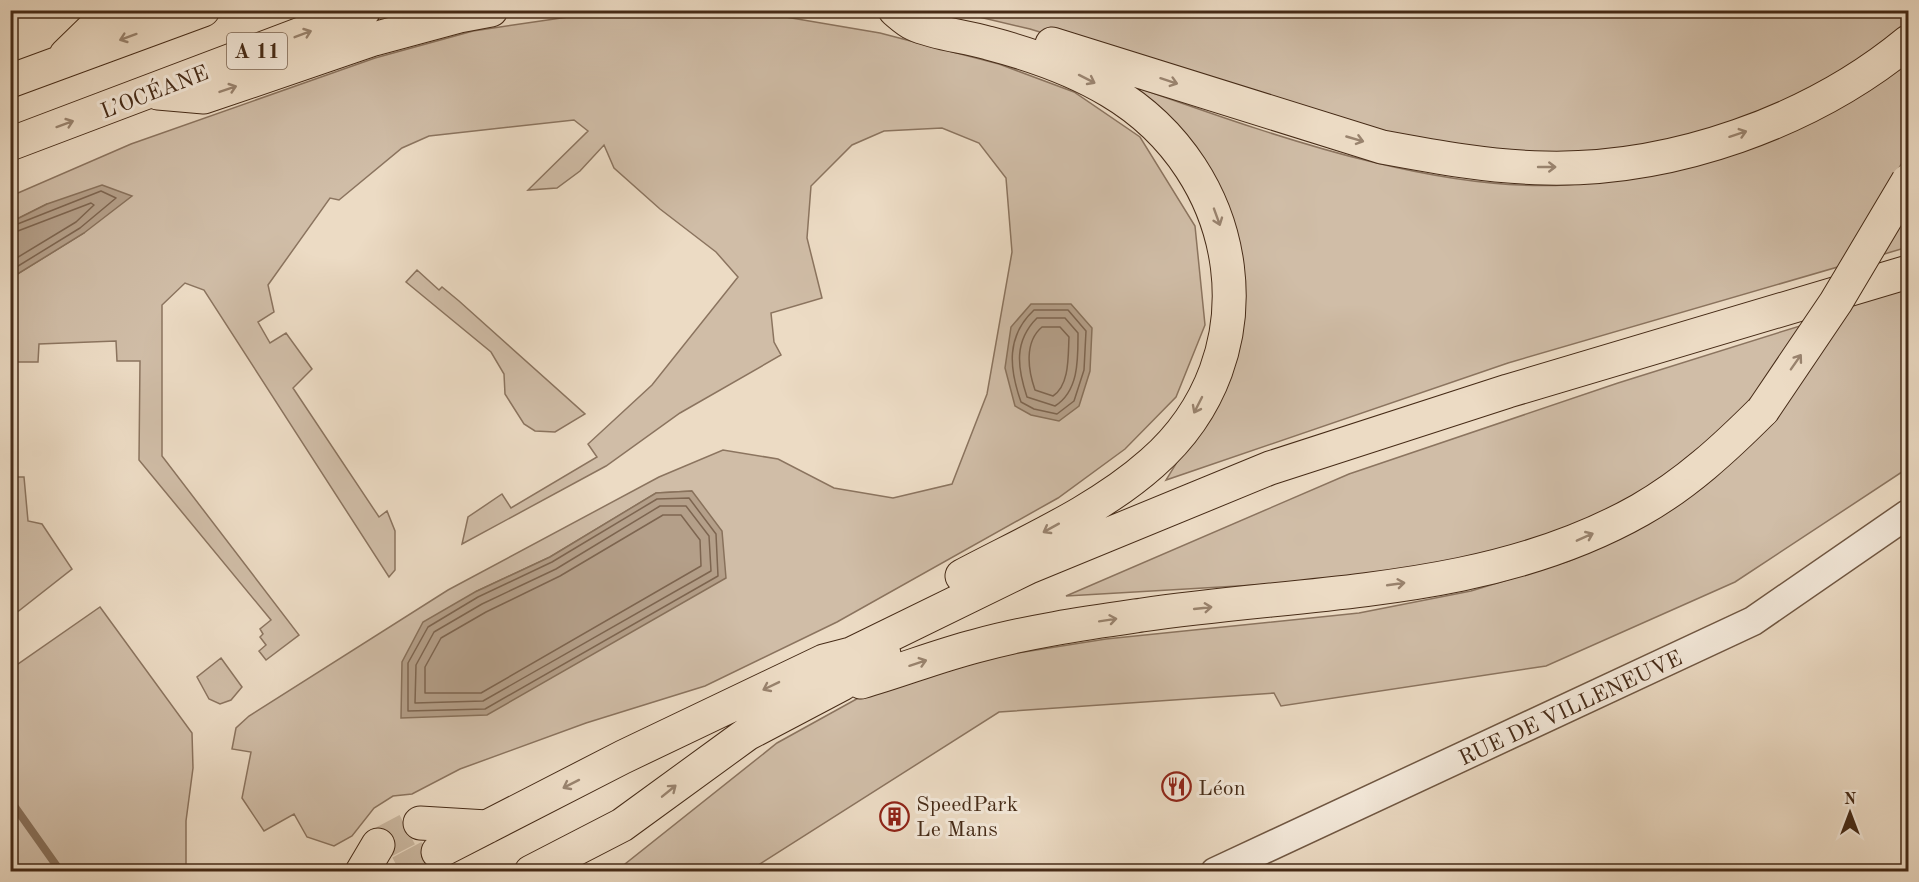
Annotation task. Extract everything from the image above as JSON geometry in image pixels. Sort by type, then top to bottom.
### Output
[{"type":"highway","points":[[58,62],[106,16],[119,10]]},
{"type":"highway","name":"A 11","points":[[10,81],[203,10]]},
{"type":"highway","name":"L’OCÉANE","points":[[10,144],[364,10]]},
{"type":"highway","points":[[150,92],[204,97],[374,39],[459,16],[491,10]]},
{"type":"highway","points":[[833,672],[846,640],[1105,498],[1153,463],[1188,425],[1212,380],[1219,362],[1230,304],[1228,255],[1214,208],[1185,157],[1143,112],[1110,90],[1066,68],[999,46],[913,24],[895,10]]},
{"type":"highway","points":[[910,10],[1025,36],[1382,147],[1436,157],[1547,168],[1620,164],[1685,150],[1744,133],[1776,121],[1820,99],[1908,42]]},
{"type":"highway","points":[[434,847],[487,827],[623,757],[833,672],[863,682],[978,645],[1049,630],[1144,614],[1318,595],[1432,579],[1521,561],[1570,544],[1642,509],[1689,478],[1763,410],[1836,302],[1908,181]]},
{"type":"highway","points":[[531,872],[622,825],[833,672],[851,654],[1029,567],[1261,471],[1508,391],[1908,272]]},
{"type":"street","name":"RUE DE VILLENEUVE","points":[[1215,872],[1754,621],[1908,514]]},
{"type":"shaded area","points":[[704,10],[762,13],[880,33],[999,64],[1074,92],[1140,137],[1195,226],[1205,325],[1176,397],[1125,449],[1058,498],[837,622],[705,686],[586,723],[460,769],[412,794],[393,796],[374,808],[352,836],[334,846],[307,837],[294,814],[264,831],[242,798],[251,752],[232,749],[236,728],[249,716],[448,590],[659,477],[723,450],[778,459],[834,488],[893,498],[952,484],[987,394],[1012,252],[1006,178],[979,143],[942,128],[884,131],[852,145],[811,186],[807,238],[822,298],[771,313],[774,342],[781,355],[680,413],[606,466],[462,544],[468,517],[502,494],[511,508],[597,457],[588,444],[652,385],[738,277],[716,252],[660,209],[614,168],[604,145],[580,171],[557,188],[528,190],[588,131],[574,120],[429,136],[402,148],[339,200],[330,198],[268,285],[274,312],[258,322],[270,343],[286,333],[312,369],[293,388],[379,517],[387,511],[395,531],[395,570],[389,577],[204,290],[185,283],[162,305],[162,456],[299,635],[266,660],[259,651],[266,645],[260,637],[263,634],[260,629],[271,620],[139,460],[140,361],[117,361],[116,341],[39,344],[38,362],[13,362],[13,477],[24,477],[28,521],[42,524],[72,569],[11,617],[11,278],[84,233],[47,204],[11,222],[11,196],[131,144],[375,58],[473,31],[575,16]],"holes":[[[692,491],[475,592],[550,557],[656,493]]]},
{"type":"shaded area","points":[[1908,10],[1908,23],[1892,38],[1846,69],[1762,113],[1663,143],[1543,158],[1379,136],[1030,29],[954,11]]},
{"type":"shaded area","points":[[1908,59],[1908,153],[1841,266],[1508,363],[1166,480],[1218,395],[1241,321],[1242,255],[1223,200],[1192,143],[1119,81],[1292,140],[1354,157],[1417,172],[1479,182],[1539,186],[1595,182],[1615,177],[1684,147]]},
{"type":"shaded area","points":[[1908,209],[1908,247],[1881,255]]},
{"type":"shaded area","points":[[417,270],[439,290],[442,287],[459,301],[585,414],[555,432],[535,431],[524,424],[505,394],[504,374],[491,352],[406,282]]},
{"type":"shaded area","points":[[1908,288],[1908,468],[1735,582],[1546,666],[1281,706],[1274,693],[999,712],[749,871],[615,872],[777,743],[871,691],[966,661],[1106,639],[1359,613],[1471,591],[1569,561],[1636,531],[1704,486],[1851,305]]},
{"type":"shaded area","points":[[1803,325],[1746,408],[1656,491],[1486,560],[1304,582],[1066,596],[1349,474],[1618,383]]},
{"type":"shaded area","points":[[100,607],[192,733],[193,768],[186,821],[186,871],[11,871],[11,669]]},
{"type":"shaded area","points":[[221,658],[242,687],[231,700],[220,704],[209,699],[197,677]]},
{"type":"water","points":[[102,185],[132,196],[84,233],[11,278],[11,222],[47,204]]},
{"type":"water","points":[[1031,304],[1071,304],[1092,328],[1090,371],[1079,406],[1059,421],[1031,415],[1015,406],[1005,368],[1011,327]]},
{"type":"water","points":[[692,491],[722,531],[726,578],[487,715],[401,718],[402,662],[423,622],[475,592],[550,557],[656,493]]},
{"type":"waterway","points":[[10,800],[61,872]]},
{"type":"tunnel","points":[[378,845],[420,823]]},
{"type":"tunnel","points":[[400,872],[438,852]]},
{"type":"place","name":"Léon","points":[[1177,787]]},
{"type":"place","name":"SpeedPark Le Mans","points":[[895,816]]}]
